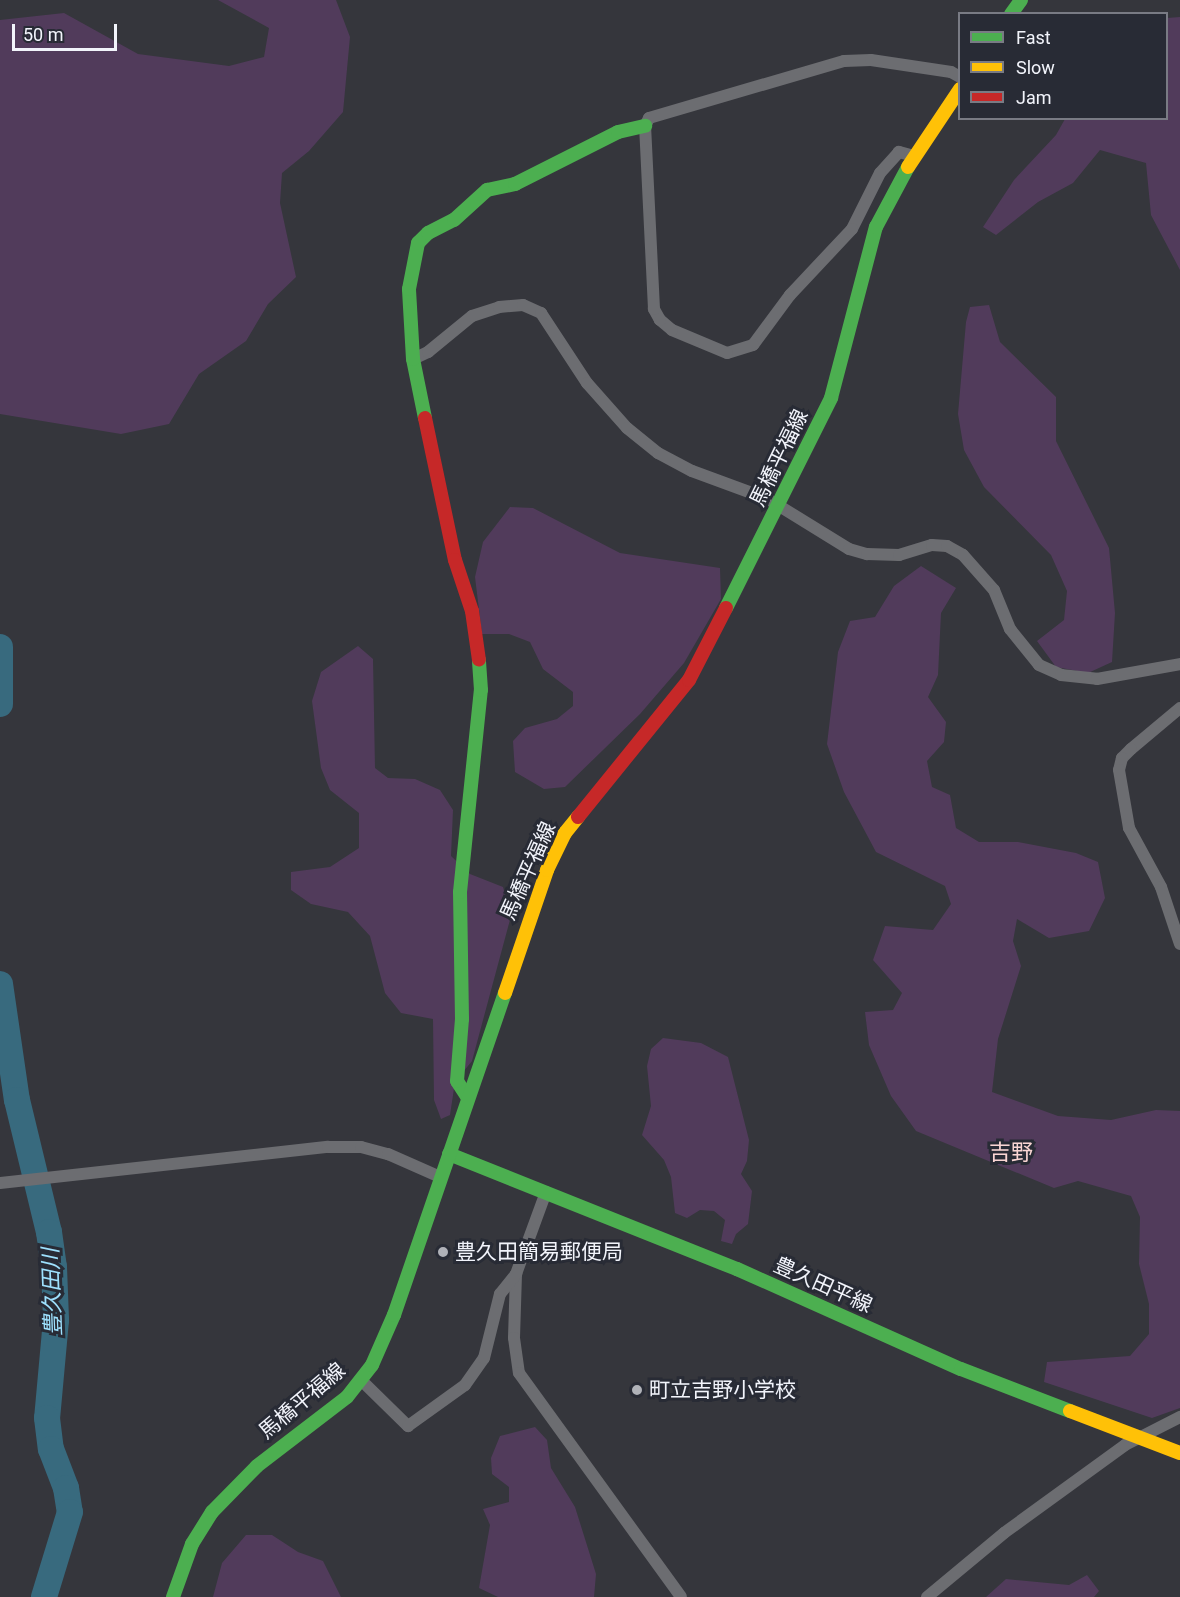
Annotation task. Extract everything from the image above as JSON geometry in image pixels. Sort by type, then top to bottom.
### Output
[{"type":"main road","name":"馬橋平福線","points":[[173,1597],[192,1544],[212,1512],[257,1466],[330,1410],[361,1380],[384,1341],[525,926],[565,833],[689,681],[780,505],[839,376],[876,227],[914,156],[958,92]]},
{"type":"main road","points":[[468,1098],[458,1081],[462,1008],[460,892],[481,690],[478,644],[472,610],[455,560],[413,359],[409,289],[418,243],[467,210],[487,190],[515,184],[547,171],[618,132],[645,126]]},
{"type":"main road","name":"豊久田平線","points":[[449,1154],[738,1269],[934,1358],[1180,1453]]},
{"type":"street","points":[[914,156],[899,152],[880,173],[852,229],[790,295],[753,345],[727,353],[672,330],[654,309],[645,126],[649,118],[664,111],[709,102],[844,61],[871,60],[951,72],[958,76]]},
{"type":"street","points":[[413,359],[428,352],[472,316],[499,307],[522,305],[541,313],[587,383],[627,428],[658,453],[692,471],[780,505],[849,549],[867,554],[899,555],[932,545],[947,546],[963,555],[994,590],[1010,629],[1023,650],[1040,665],[1061,675],[1097,679],[1180,664]]},
{"type":"street","points":[[1180,708],[1131,748],[1122,758],[1119,770],[1129,828],[1161,888],[1180,944]]},
{"type":"street","points":[[0,1182],[361,1147],[440,1177]]},
{"type":"street","points":[[546,1192],[516,1274],[514,1338],[519,1373],[681,1597]]},
{"type":"street","points":[[361,1380],[408,1426],[465,1384],[484,1358],[500,1294],[516,1274]]},
{"type":"street","points":[[927,1597],[1004,1533],[1141,1438],[1180,1417]]},
{"type":"shaded area","points":[[218,0],[336,0],[350,37],[343,112],[309,151],[282,173],[280,203],[296,277],[268,304],[246,341],[199,374],[169,424],[121,434],[0,414],[0,20],[64,13],[138,54],[229,66],[264,57],[269,28]]},
{"type":"shaded area","points":[[1180,17],[1180,270],[1151,215],[1146,163],[1100,150],[1073,183],[1038,202],[996,235],[983,227],[1014,180],[1056,135],[1064,120],[1168,120],[1168,18]]},
{"type":"shaded area","points":[[989,305],[1000,342],[1056,397],[1056,441],[1109,548],[1115,613],[1112,662],[1088,673],[1056,667],[1037,641],[1064,620],[1067,591],[1051,555],[984,487],[964,450],[958,414],[966,322],[970,307]]},
{"type":"shaded area","points":[[510,507],[533,508],[620,553],[720,568],[721,599],[684,663],[640,714],[565,787],[544,789],[515,772],[513,741],[525,728],[557,719],[573,706],[573,692],[543,669],[530,642],[509,634],[482,634],[475,577],[483,542]]},
{"type":"shaded area","points":[[921,566],[956,588],[941,613],[938,675],[928,697],[946,722],[944,742],[927,761],[932,787],[950,795],[956,828],[979,842],[1018,842],[1076,853],[1098,862],[1105,898],[1089,931],[1049,938],[1017,919],[1013,941],[1021,966],[998,1039],[992,1092],[1058,1116],[1111,1120],[1156,1110],[1180,1111],[1180,1408],[1152,1418],[1044,1382],[1047,1362],[1130,1356],[1149,1334],[1149,1304],[1139,1264],[1140,1217],[1131,1196],[1078,1181],[1054,1188],[916,1131],[891,1096],[869,1045],[865,1012],[893,1010],[902,993],[873,960],[885,926],[933,930],[951,904],[945,886],[876,852],[844,792],[827,744],[838,652],[850,621],[875,617],[894,586]]},
{"type":"shaded area","points":[[358,646],[373,659],[375,768],[388,778],[415,779],[440,790],[453,810],[451,856],[470,874],[503,887],[511,916],[472,1061],[455,1082],[450,1115],[441,1119],[434,1100],[433,1019],[401,1013],[385,993],[370,936],[348,912],[311,904],[291,890],[291,872],[330,867],[359,848],[359,813],[330,790],[321,768],[312,701],[321,672]]},
{"type":"shaded area","points":[[663,1038],[701,1043],[728,1057],[749,1140],[747,1161],[741,1174],[752,1191],[748,1224],[736,1234],[732,1244],[721,1241],[725,1220],[714,1211],[700,1210],[687,1218],[675,1213],[671,1177],[664,1160],[642,1135],[651,1106],[647,1066],[651,1049]]},
{"type":"shaded area","points":[[535,1427],[547,1440],[551,1468],[575,1507],[596,1574],[594,1597],[498,1597],[479,1588],[490,1525],[483,1509],[509,1502],[509,1487],[492,1474],[491,1458],[500,1436]]},
{"type":"shaded area","points":[[246,1535],[272,1535],[298,1552],[323,1561],[341,1597],[213,1597],[222,1563]]},
{"type":"shaded area","points":[[1087,1575],[1099,1591],[1094,1597],[986,1597],[1006,1579],[1069,1585]]},
{"type":"waterway","name":"豊久田川","points":[[0,647],[0,704]]},
{"type":"waterway","name":"豊久田川","points":[[0,984],[17,1100],[49,1232],[54,1267],[56,1320],[47,1418],[51,1449],[66,1488],[70,1512],[44,1597]]},
{"type":"traffic: fast","points":[[1012,12],[1021,0]]},
{"type":"traffic: fast","points":[[425,418],[413,359],[409,289],[418,243],[428,233],[454,220],[487,190],[515,184],[618,132],[645,126]]},
{"type":"traffic: fast","points":[[726,608],[831,398],[876,227],[908,167]]},
{"type":"traffic: fast","points":[[468,1098],[457,1081],[462,1019],[460,892],[481,690],[479,660]]},
{"type":"traffic: fast","points":[[173,1597],[192,1544],[212,1512],[257,1466],[347,1397],[372,1365],[394,1315],[505,993]]},
{"type":"traffic: fast","points":[[449,1154],[737,1269],[961,1369],[1070,1411]]},
{"type":"traffic: slow","points":[[908,167],[958,92]]},
{"type":"traffic: slow","points":[[505,993],[547,870],[565,833],[578,817]]},
{"type":"traffic: slow","points":[[1070,1411],[1180,1453]]},
{"type":"traffic: jam","points":[[425,418],[455,560],[472,611],[479,660]]},
{"type":"traffic: jam","points":[[578,817],[689,680],[726,608]]},
{"type":"place","name":"豊久田簡易郵便局","points":[[443,1252]]},
{"type":"place","name":"町立吉野小学校","points":[[637,1390]]},
{"type":"district","name":"吉野","points":[[1011,1153]]}]
